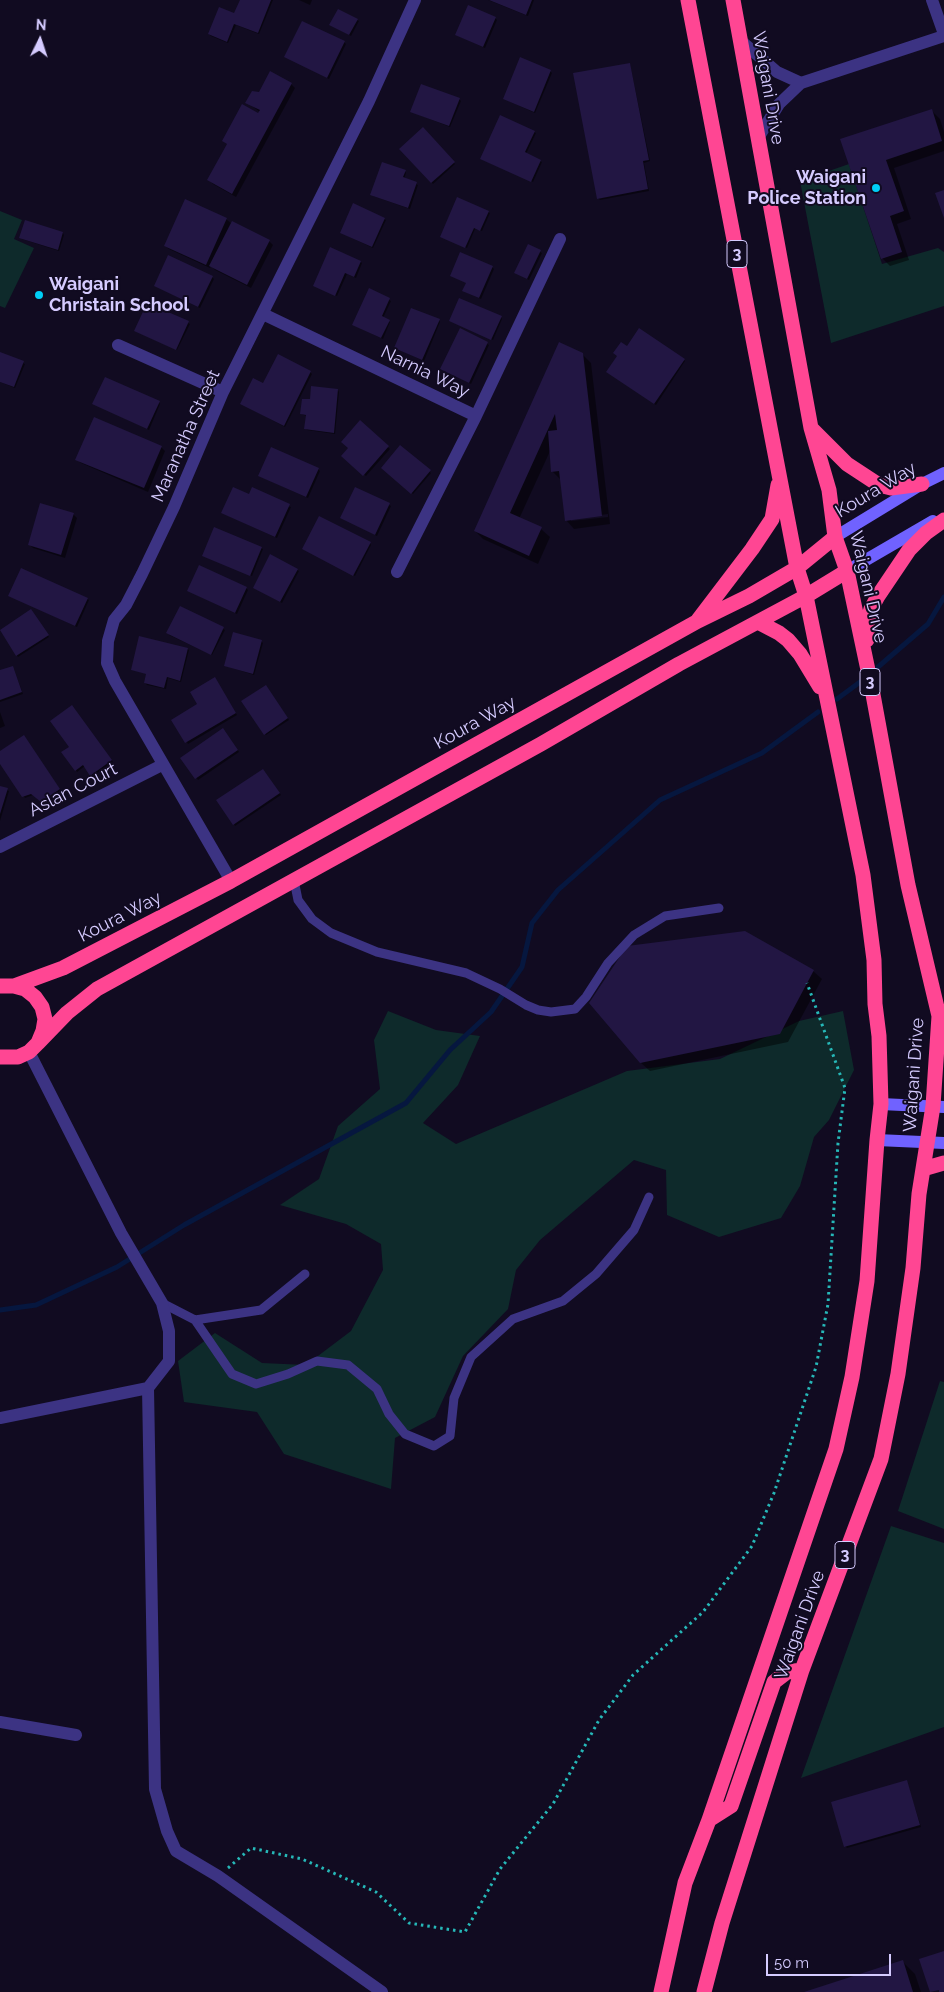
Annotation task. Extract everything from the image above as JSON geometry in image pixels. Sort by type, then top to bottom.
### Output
[{"type":"highway","name":"Waigani Drive","points":[[661,1992],[685,1883],[709,1820],[836,1450],[852,1377],[867,1281],[881,1104],[880,1036],[875,1004],[874,960],[866,895],[845,782],[825,695],[806,596],[797,568],[688,0]]},
{"type":"highway","name":"Waigani Drive","points":[[704,1992],[722,1923],[802,1670],[881,1459],[913,1268],[923,1169],[928,1141],[938,1106],[941,1023],[908,885],[872,689],[847,571],[835,537],[829,490],[811,428],[733,0]]},
{"type":"highway","points":[[811,428],[847,464],[879,485],[891,488],[922,484]]},
{"type":"highway","points":[[698,621],[752,549],[772,518],[776,502],[779,469]]},
{"type":"highway","points":[[872,689],[866,633],[871,609],[909,550],[926,533],[944,520]]},
{"type":"highway","name":"Koura Way","points":[[7,986],[63,968],[231,880],[698,621],[749,596],[797,568],[835,537]]},
{"type":"highway","points":[[2,1058],[18,1057],[34,1047],[68,1013],[97,989],[533,749],[679,664],[806,596],[847,571]]},
{"type":"highway","points":[[758,622],[780,633],[788,640],[800,654],[825,695]]},
{"type":"highway","points":[[7,986],[25,989],[35,997],[42,1007],[45,1019],[44,1032],[34,1047]]},
{"type":"highway","points":[[923,1169],[944,1163]]},
{"type":"highway","points":[[709,1820],[731,1806],[774,1682],[787,1672],[802,1670]]},
{"type":"main road","name":"Koura Way","points":[[835,537],[922,484],[944,474]]},
{"type":"main road","points":[[847,571],[944,514]]},
{"type":"main road","points":[[881,1104],[938,1106]]},
{"type":"main road","points":[[877,1140],[944,1143]]},
{"type":"street","name":"Maranatha Street","points":[[231,880],[162,765],[115,681],[107,663],[108,641],[114,620],[126,605],[174,507],[223,392],[264,314],[369,101],[415,0]]},
{"type":"street","points":[[758,138],[780,104],[801,83],[944,35],[932,0]]},
{"type":"street","points":[[740,40],[777,72],[801,83]]},
{"type":"street","name":"Narnia Way","points":[[264,314],[476,416],[560,239]]},
{"type":"street","points":[[118,345],[223,392]]},
{"type":"street","points":[[397,572],[476,416]]},
{"type":"street","name":"Aslan Court","points":[[0,847],[162,765]]},
{"type":"street","points":[[34,1047],[121,1233],[162,1302],[169,1330],[169,1361],[148,1388],[155,1790],[167,1831],[176,1851],[218,1876],[382,1992]]},
{"type":"street","points":[[0,1418],[148,1388]]},
{"type":"street","points":[[0,1722],[76,1735]]},
{"type":"lane","points":[[294,880],[298,900],[312,919],[331,933],[377,952],[466,973],[538,1010],[551,1012],[575,1009],[586,997],[608,963],[634,935],[665,916],[719,908]]},
{"type":"lane","points":[[162,1302],[195,1320],[232,1374],[256,1384],[288,1374],[317,1361],[348,1365],[377,1389],[390,1414],[405,1434],[434,1446],[450,1436],[454,1398],[471,1357],[514,1319],[563,1301],[596,1274],[634,1230],[649,1197]]},
{"type":"lane","points":[[195,1320],[262,1310],[305,1274]]},
{"type":"path","points":[[218,1876],[251,1848],[302,1859],[376,1892],[409,1923],[464,1932],[500,1870],[553,1804],[599,1720],[633,1675],[703,1612],[752,1546],[774,1493],[816,1367],[828,1304],[838,1143],[845,1088],[807,983]]},
{"type":"green space","points":[[849,164],[882,264],[938,248],[944,252],[944,306],[831,343],[800,181]]},
{"type":"green space","points":[[0,211],[22,220],[14,239],[34,248],[5,308],[0,306]]},
{"type":"green space","points":[[388,1011],[436,1030],[480,1036],[458,1085],[423,1123],[456,1144],[627,1071],[720,1059],[799,1021],[843,1011],[854,1070],[829,1120],[814,1137],[800,1186],[781,1218],[719,1237],[667,1215],[666,1170],[634,1160],[540,1240],[516,1270],[508,1309],[463,1356],[435,1417],[395,1438],[391,1489],[284,1454],[257,1412],[184,1402],[178,1361],[215,1333],[262,1363],[306,1365],[351,1331],[383,1270],[381,1244],[346,1224],[280,1205],[319,1179],[338,1126],[380,1089],[374,1040]]},
{"type":"green space","points":[[940,1381],[944,1382],[944,1529],[898,1511]]},
{"type":"green space","points":[[891,1526],[944,1543],[944,1727],[801,1778]]},
{"type":"building","points":[[240,0],[271,0],[258,33],[234,24],[227,42],[208,34],[219,7],[234,13]]},
{"type":"building","points":[[489,0],[532,0],[526,15]]},
{"type":"building","points":[[468,5],[496,17],[483,47],[455,35]]},
{"type":"building","points":[[338,9],[358,19],[349,35],[329,25]]},
{"type":"building","points":[[302,21],[345,41],[327,78],[284,57]]},
{"type":"building","points":[[520,57],[551,70],[534,112],[503,99]]},
{"type":"building","points":[[630,63],[649,160],[643,161],[648,189],[597,199],[573,73]]},
{"type":"building","points":[[270,71],[292,83],[232,194],[207,180],[227,144],[222,141],[242,104],[258,113],[260,110],[245,103],[252,91],[259,92]]},
{"type":"building","points":[[421,84],[460,98],[449,126],[410,112]]},
{"type":"building","name":"Waigani Police Station","points":[[932,109],[942,141],[886,160],[904,211],[890,216],[902,252],[881,259],[840,139]]},
{"type":"building","points":[[500,115],[535,131],[525,152],[541,160],[531,182],[480,159]]},
{"type":"building","points":[[423,127],[455,162],[431,183],[399,149]]},
{"type":"building","points":[[382,162],[406,170],[403,177],[417,182],[408,208],[370,195]]},
{"type":"building","points":[[944,190],[944,218],[935,193]]},
{"type":"building","points":[[457,197],[489,211],[480,231],[474,228],[465,248],[440,237]]},
{"type":"building","points":[[185,199],[227,218],[206,265],[164,246]]},
{"type":"building","points":[[353,203],[385,218],[372,247],[340,233]]},
{"type":"building","points":[[25,220],[63,232],[58,250],[19,238]]},
{"type":"building","points":[[232,221],[270,240],[247,285],[209,266]]},
{"type":"building","points":[[528,244],[541,250],[527,279],[514,273]]},
{"type":"building","points":[[330,247],[361,261],[354,277],[345,273],[335,296],[313,286]]},
{"type":"building","points":[[460,252],[493,266],[479,298],[462,291],[466,283],[450,276]]},
{"type":"building","points":[[168,255],[213,276],[198,307],[154,286]]},
{"type":"building","points":[[369,288],[390,298],[382,316],[390,320],[381,338],[352,325]]},
{"type":"building","points":[[459,298],[502,316],[491,340],[449,321]]},
{"type":"building","points":[[147,303],[189,321],[176,350],[134,331]]},
{"type":"building","points":[[411,308],[440,319],[422,360],[394,348]]},
{"type":"building","points":[[460,328],[488,342],[469,383],[440,369]]},
{"type":"building","points":[[639,328],[685,359],[654,404],[606,372],[617,356],[613,353],[621,342],[627,346]]},
{"type":"building","points":[[559,342],[583,353],[602,516],[565,521],[559,471],[551,472],[548,431],[557,430],[555,414],[510,513],[542,527],[529,556],[474,531]]},
{"type":"building","points":[[0,352],[24,361],[14,387],[0,382]]},
{"type":"building","points":[[278,354],[311,371],[284,426],[240,404],[253,378],[263,383]]},
{"type":"building","points":[[105,377],[160,401],[147,429],[92,404]]},
{"type":"building","points":[[311,386],[338,389],[334,433],[304,429],[306,415],[300,414],[302,399],[310,399]]},
{"type":"building","points":[[94,417],[162,446],[144,488],[75,460]]},
{"type":"building","points":[[360,420],[389,446],[363,476],[341,456],[348,448],[341,442]]},
{"type":"building","points":[[400,445],[431,470],[411,494],[381,468]]},
{"type":"building","points":[[271,447],[319,468],[306,497],[258,476]]},
{"type":"building","points":[[233,487],[249,494],[252,487],[290,504],[275,537],[221,513]]},
{"type":"building","points":[[355,487],[390,503],[375,535],[340,518]]},
{"type":"building","points":[[40,503],[74,513],[61,555],[28,545]]},
{"type":"building","points":[[319,516],[371,542],[353,576],[302,549]]},
{"type":"building","points":[[214,527],[262,547],[250,576],[202,556]]},
{"type":"building","points":[[270,554],[298,569],[280,602],[253,588]]},
{"type":"building","points":[[199,565],[247,587],[235,613],[187,591]]},
{"type":"building","points":[[21,568],[88,598],[75,626],[8,596]]},
{"type":"building","points":[[180,606],[224,627],[211,655],[166,633]]},
{"type":"building","points":[[31,609],[49,635],[16,656],[0,630]]},
{"type":"building","points":[[233,632],[262,640],[253,674],[224,666]]},
{"type":"building","points":[[139,636],[188,648],[180,681],[167,677],[164,688],[144,683],[146,674],[131,670]]},
{"type":"building","points":[[13,666],[22,692],[0,700],[0,670]]},
{"type":"building","points":[[215,677],[236,713],[185,743],[171,720],[197,704],[190,692]]},
{"type":"building","points":[[266,685],[288,718],[264,735],[241,701]]},
{"type":"building","points":[[72,705],[112,760],[90,776],[83,765],[75,771],[61,752],[69,747],[50,721]]},
{"type":"building","points":[[223,728],[238,750],[195,779],[180,758]]},
{"type":"building","points":[[24,735],[60,789],[41,802],[31,794],[22,797],[0,764],[0,751]]},
{"type":"building","points":[[263,769],[280,793],[233,825],[216,800]]},
{"type":"building","points":[[0,786],[8,788],[0,814]]},
{"type":"building","points":[[745,931],[814,970],[780,1034],[640,1063],[589,1003],[627,946]]},
{"type":"building","points":[[907,1780],[920,1825],[844,1847],[831,1802]]},
{"type":"building","points":[[944,1951],[944,1992],[939,1992],[939,1990],[930,1992],[919,1959]]},
{"type":"building","points":[[903,1960],[913,1992],[804,1992]]},
{"type":"waterway","points":[[878,667],[928,624],[944,597]]},
{"type":"waterway","points":[[837,699],[860,682]]},
{"type":"waterway","points":[[0,1310],[36,1305],[117,1267],[184,1225],[406,1103],[450,1050],[491,1012],[522,967],[532,923],[558,890],[660,800],[762,753],[818,712]]},
{"type":"place","name":"Waigani Police Station","points":[[876,188]]},
{"type":"place","name":"Waigani Christain School","points":[[39,295]]}]
